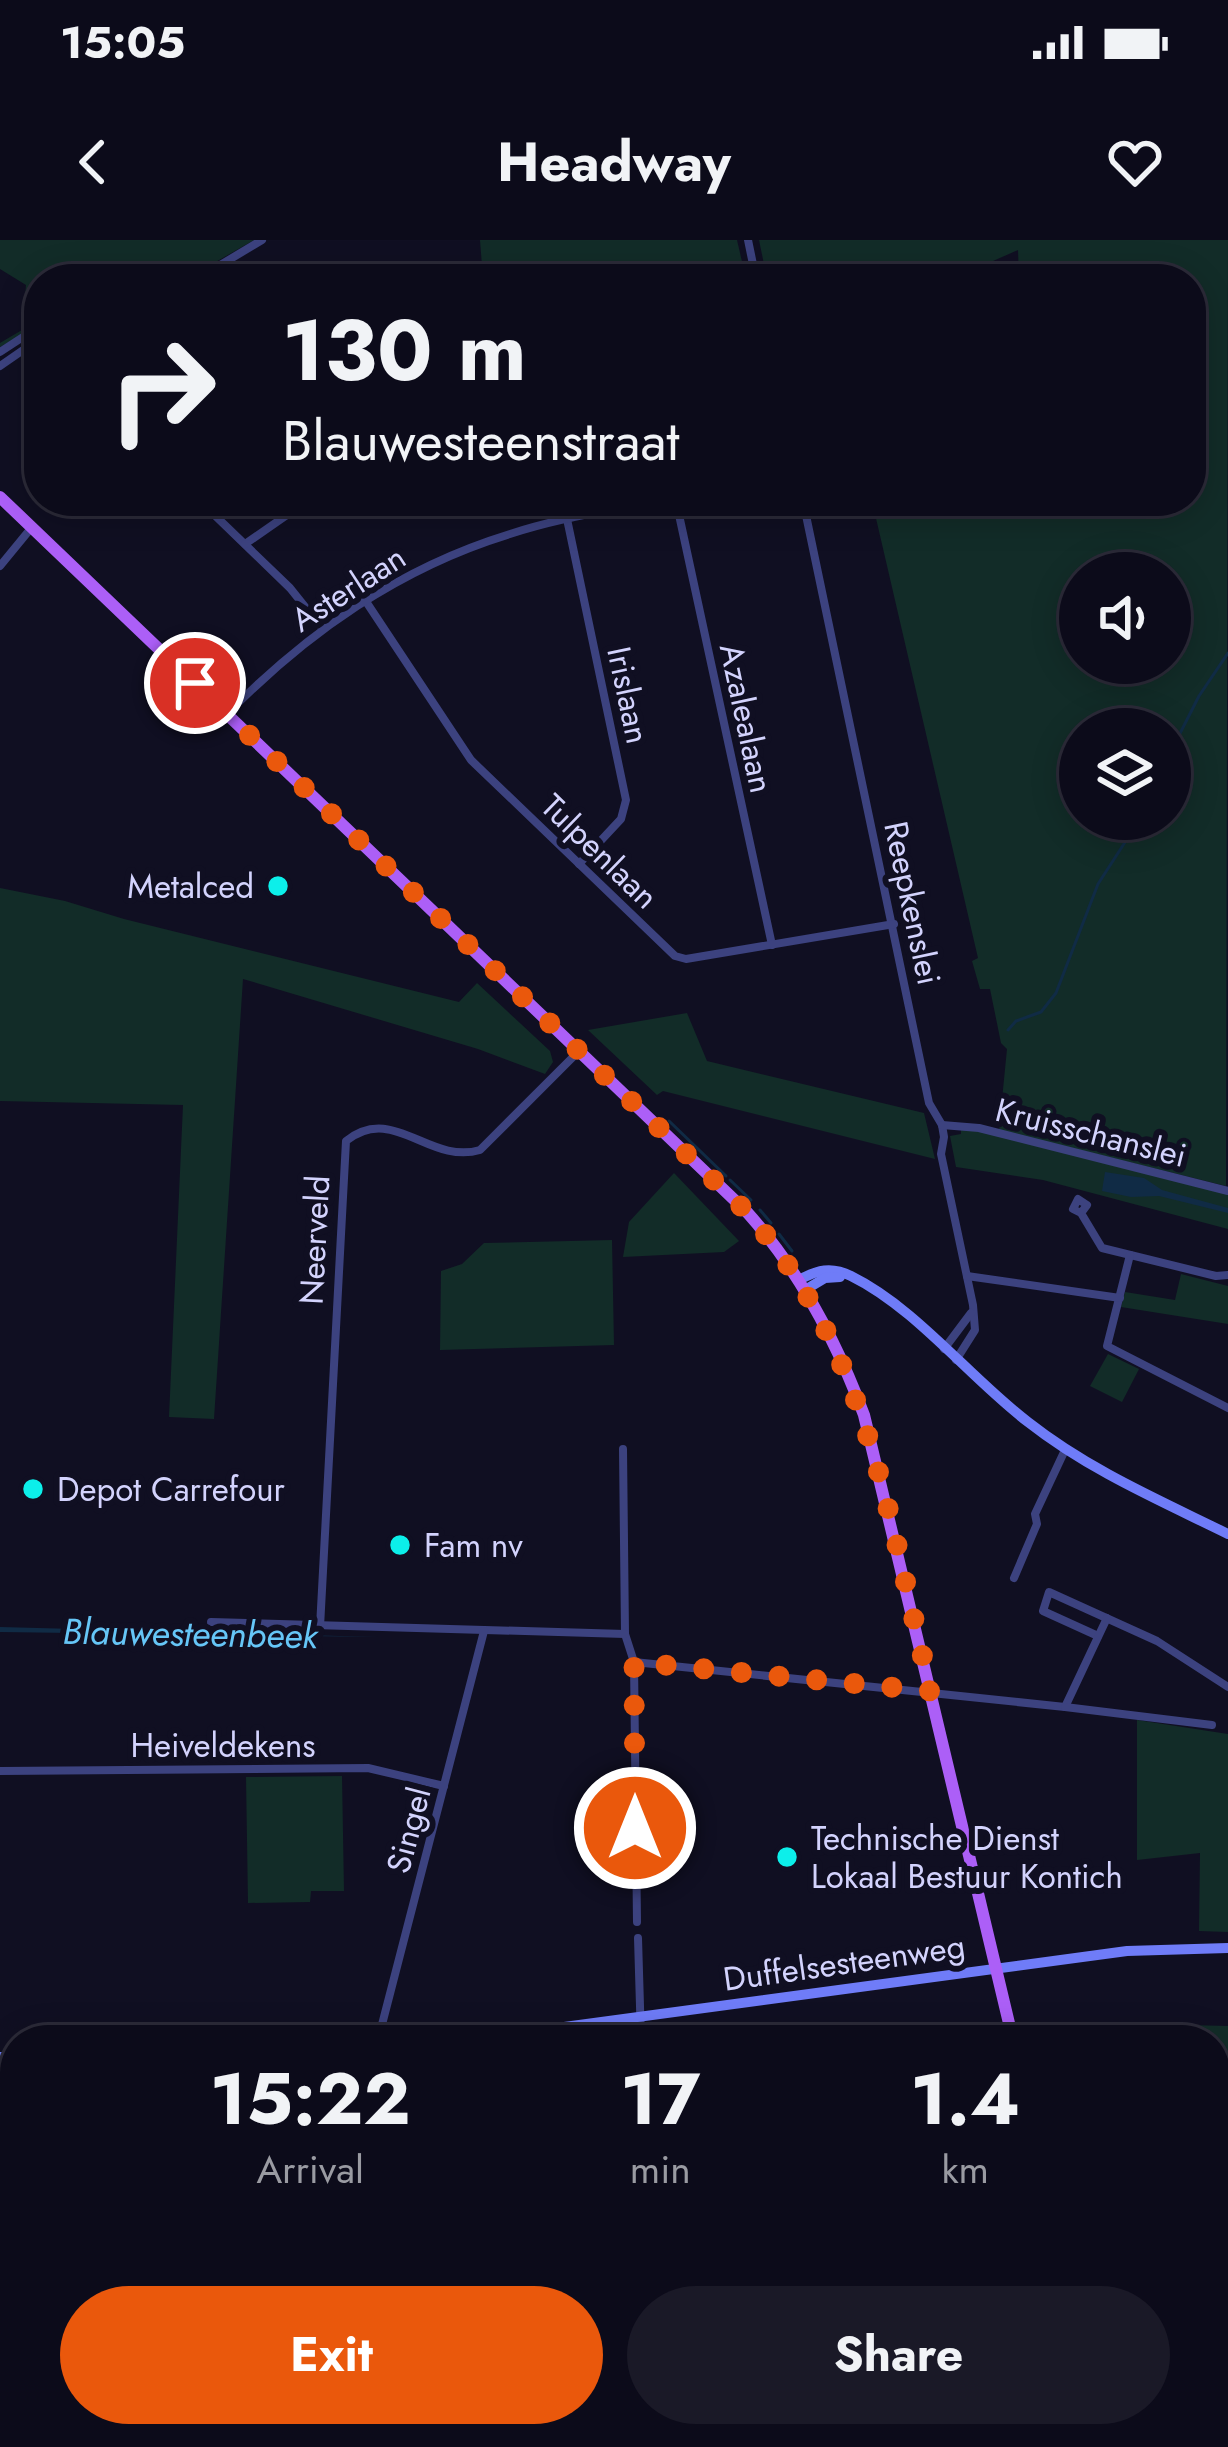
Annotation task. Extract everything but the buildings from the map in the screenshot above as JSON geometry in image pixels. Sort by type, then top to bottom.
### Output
[{"type":"main road","points":[[0,496],[746,1211],[802,1285],[829,1332],[864,1415],[1009,2025]]},
{"type":"street","points":[[222,264],[262,240]]},
{"type":"street","points":[[216,516],[290,588],[322,628]]},
{"type":"street","points":[[245,544],[285,516]]},
{"type":"street","name":"Asterlaan","points":[[227,714],[322,628],[364,600],[456,553],[514,532],[581,516]]},
{"type":"street","name":"Azalealaan","points":[[679,516],[772,945]]},
{"type":"street","name":"Reepkenslei","points":[[805,516],[929,1103],[942,1125],[940,1154],[975,1330],[956,1360]]},
{"type":"street","name":"Irislaan","points":[[567,519],[626,800],[622,819],[579,864]]},
{"type":"street","points":[[0,566],[32,527]]},
{"type":"street","name":"Tulpenlaan","points":[[364,600],[463,750],[678,958],[893,924]]},
{"type":"street","name":"Neerveld","points":[[320,1627],[346,1141],[363,1127],[381,1126],[450,1152],[465,1155],[480,1150],[579,1051]]},
{"type":"street","name":"Kruisschanslei","points":[[942,1125],[979,1128],[1228,1191]]},
{"type":"street","points":[[1081,1213],[1099,1246],[1216,1276],[1228,1275]]},
{"type":"street","points":[[1130,1256],[1107,1346],[1228,1408]]},
{"type":"street","points":[[802,1285],[824,1270],[856,1279],[1065,1450],[1228,1534]]},
{"type":"street","points":[[967,1276],[1120,1298]]},
{"type":"street","points":[[944,1349],[971,1312]]},
{"type":"street","points":[[623,1449],[625,1634],[634,1662],[637,1922]]},
{"type":"street","points":[[1014,1578],[1037,1524],[1035,1514],[1065,1450]]},
{"type":"street","points":[[1098,1636],[1042,1609],[1048,1592],[1177,1652],[1228,1687]]},
{"type":"street","points":[[1066,1707],[1107,1618]]},
{"type":"street","points":[[211,1622],[625,1634]]},
{"type":"street","name":"Singel","points":[[382,2025],[484,1631]]},
{"type":"street","points":[[634,1662],[1212,1725]]},
{"type":"street","name":"Heiveldekens","points":[[0,1771],[368,1768],[444,1786]]},
{"type":"street","points":[[638,1939],[640,2025]]},
{"type":"street","name":"Duffelsesteenweg","points":[[584,2025],[1155,1948],[1228,1948]]},
{"type":"green space","points":[[0,240],[254,240],[212,264],[24,264],[24,284],[0,269]]},
{"type":"green space","points":[[480,240],[737,240],[743,264],[482,264]]},
{"type":"green space","points":[[759,240],[1228,240],[1226,1186],[999,1130],[1007,1049],[1001,1043],[990,989],[980,989],[972,961],[978,958],[875,516],[1206,516],[1206,264],[1018,264],[1018,250],[993,261],[764,264]]},
{"type":"green space","points":[[24,308],[24,333],[0,347],[0,343],[22,330]]},
{"type":"green space","points":[[0,888],[459,1002],[477,983],[550,1051],[553,1062],[545,1074],[478,1049],[243,979],[214,1419],[169,1417],[183,1105],[0,1101]]},
{"type":"green space","points":[[687,1013],[707,1061],[924,1113],[935,1159],[663,1091],[657,1095],[588,1030]]},
{"type":"green space","points":[[961,1125],[1228,1191],[1228,1229],[1043,1180],[956,1167],[950,1136],[961,1134]]},
{"type":"green space","points":[[674,1173],[739,1241],[724,1252],[623,1257],[629,1222]]},
{"type":"green space","points":[[612,1240],[614,1345],[440,1350],[441,1271],[462,1264],[484,1243]]},
{"type":"green space","points":[[1181,1274],[1228,1286],[1228,1324],[1121,1307],[1125,1292],[1175,1300]]},
{"type":"green space","points":[[1108,1354],[1139,1369],[1122,1402],[1090,1386]]},
{"type":"green space","points":[[1137,1720],[1228,1734],[1228,1932],[1199,1931],[1200,1853],[1137,1860]]},
{"type":"green space","points":[[342,1776],[344,1891],[311,1891],[310,1902],[248,1903],[246,1777]]},
{"type":"water","points":[[1105,1172],[1144,1178],[1162,1190],[1228,1208],[1228,1213],[1159,1196],[1102,1191]]},
{"type":"water","name":"Blauwesteenbeek","points":[[0,1627],[379,1637],[0,1632]]},
{"type":"waterway","points":[[1191,712],[1228,653]]},
{"type":"waterway","points":[[1008,1030],[1016,1021],[1041,1012],[1056,993],[1098,884],[1126,840]]},
{"type":"waterway","points":[[669,1121],[726,1176]]},
{"type":"waterway","points":[[730,1180],[751,1200]]},
{"type":"waterway","points":[[760,1210],[771,1223]]},
{"type":"waterway","points":[[779,1234],[792,1251]]},
{"type":"place","name":"Metalced","points":[[278,886]]},
{"type":"place","name":"Depot Carrefour","points":[[33,1489]]},
{"type":"place","name":"Fam nv","points":[[400,1545]]},
{"type":"place","name":"Technische Dienst Lokaal Bestuur Kontich","points":[[787,1857]]},
{"type":"route","points":[[195,683],[746,1211],[800,1280],[848,1373],[876,1460],[931,1691],[634,1662],[635,1828]]}]
